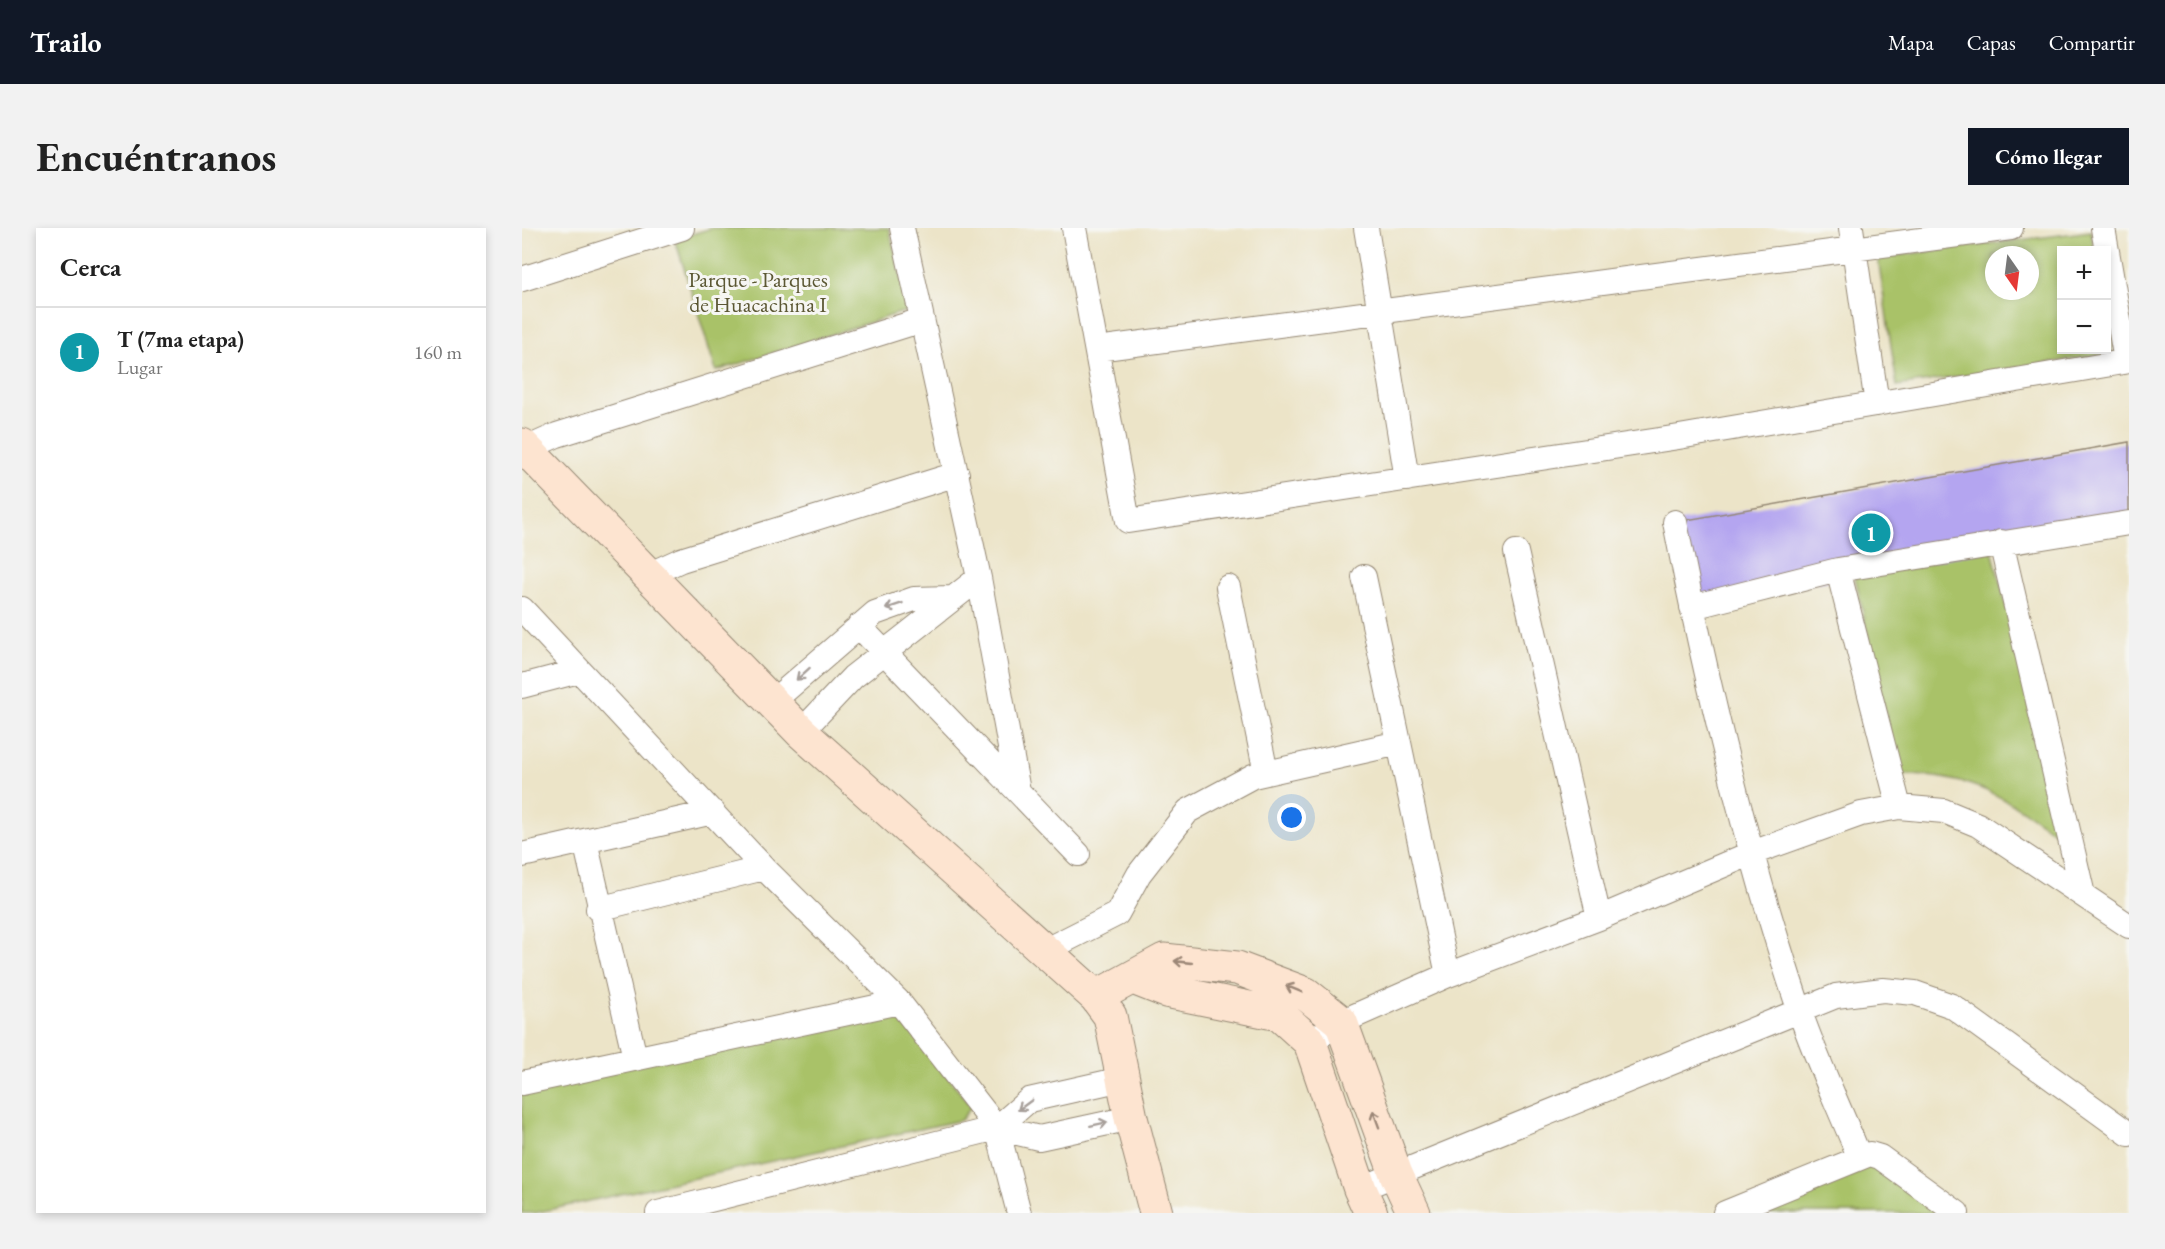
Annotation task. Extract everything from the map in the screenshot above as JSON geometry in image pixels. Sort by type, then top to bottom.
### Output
[{"type":"street","points":[[522,279],[682,228]]},
{"type":"street","points":[[902,228],[979,578],[1018,791]]},
{"type":"street","points":[[1074,228],[1128,521],[1679,438],[2128,361],[2103,228]]},
{"type":"street","points":[[1366,228],[1407,479]]},
{"type":"street","points":[[1097,349],[1380,311],[1853,238],[2011,228]]},
{"type":"street","points":[[1853,238],[1877,404]]},
{"type":"street","points":[[922,320],[524,447],[801,732],[1096,996],[1110,1016],[1131,1118],[1156,1213]]},
{"type":"street","points":[[648,575],[681,560],[957,474]]},
{"type":"street","points":[[1675,522],[1692,607],[1752,853],[1799,1010],[1859,1156]]},
{"type":"street","points":[[1692,607],[1838,570],[2129,523]]},
{"type":"street","points":[[2001,542],[2083,894]]},
{"type":"street","points":[[1516,552],[1599,918]]},
{"type":"street","points":[[1838,570],[1899,807]]},
{"type":"street","points":[[1364,577],[1448,975]]},
{"type":"street","points":[[801,732],[852,677],[979,578]]},
{"type":"street","points":[[1228,587],[1266,772]]},
{"type":"street","points":[[772,702],[875,613],[914,599],[951,598]]},
{"type":"street","points":[[522,609],[764,868],[899,1002],[997,1128],[1019,1213]]},
{"type":"street","points":[[859,626],[1078,854]]},
{"type":"street","points":[[522,686],[579,671]]},
{"type":"street","points":[[1044,951],[1118,914],[1139,874],[1188,811],[1253,776],[1399,743]]},
{"type":"street","points":[[1310,1042],[1341,1022],[1448,975],[1599,918],[1752,853],[1861,814],[1899,807],[1944,811],[1978,825],[2129,926]]},
{"type":"street","points":[[522,855],[713,812]]},
{"type":"street","points":[[585,841],[598,909],[635,1058]]},
{"type":"street","points":[[598,909],[764,868]]},
{"type":"street","points":[[1096,996],[1164,960],[1237,968],[1306,994],[1341,1022],[1396,1174],[1414,1213]]},
{"type":"street","points":[[1133,978],[1166,991],[1279,1014],[1310,1042],[1365,1201],[1396,1174],[1836,996],[1883,990],[1915,993],[1952,1006],[2129,1134]]},
{"type":"street","points":[[522,1083],[899,1002]]},
{"type":"street","points":[[658,1213],[997,1128],[1029,1100],[1122,1079]]},
{"type":"street","points":[[997,1128],[1039,1138],[1131,1118]]},
{"type":"street","points":[[1725,1213],[1859,1156],[1870,1154],[1880,1157],[1957,1213]]},
{"type":"green space","name":"Parque - Parques de Huacachina I","points":[[712,228],[889,228],[909,310],[716,371],[675,239]]},
{"type":"green space","points":[[2091,231],[2093,246],[2057,246],[2057,354],[2105,354],[1897,386],[1878,258]]},
{"type":"green space","points":[[1991,546],[2065,840],[2025,812],[1988,791],[1948,779],[1899,775],[1853,568]]},
{"type":"green space","points":[[888,997],[971,1107],[961,1120],[534,1213],[522,1213],[522,1075]]},
{"type":"green space","points":[[1873,1159],[1947,1213],[1748,1213]]},
{"type":"building","points":[[2129,442],[2129,523],[1692,607],[1675,522]]},
{"type":"place","name":"T (7ma etapa)","points":[[1871,533]]}]
